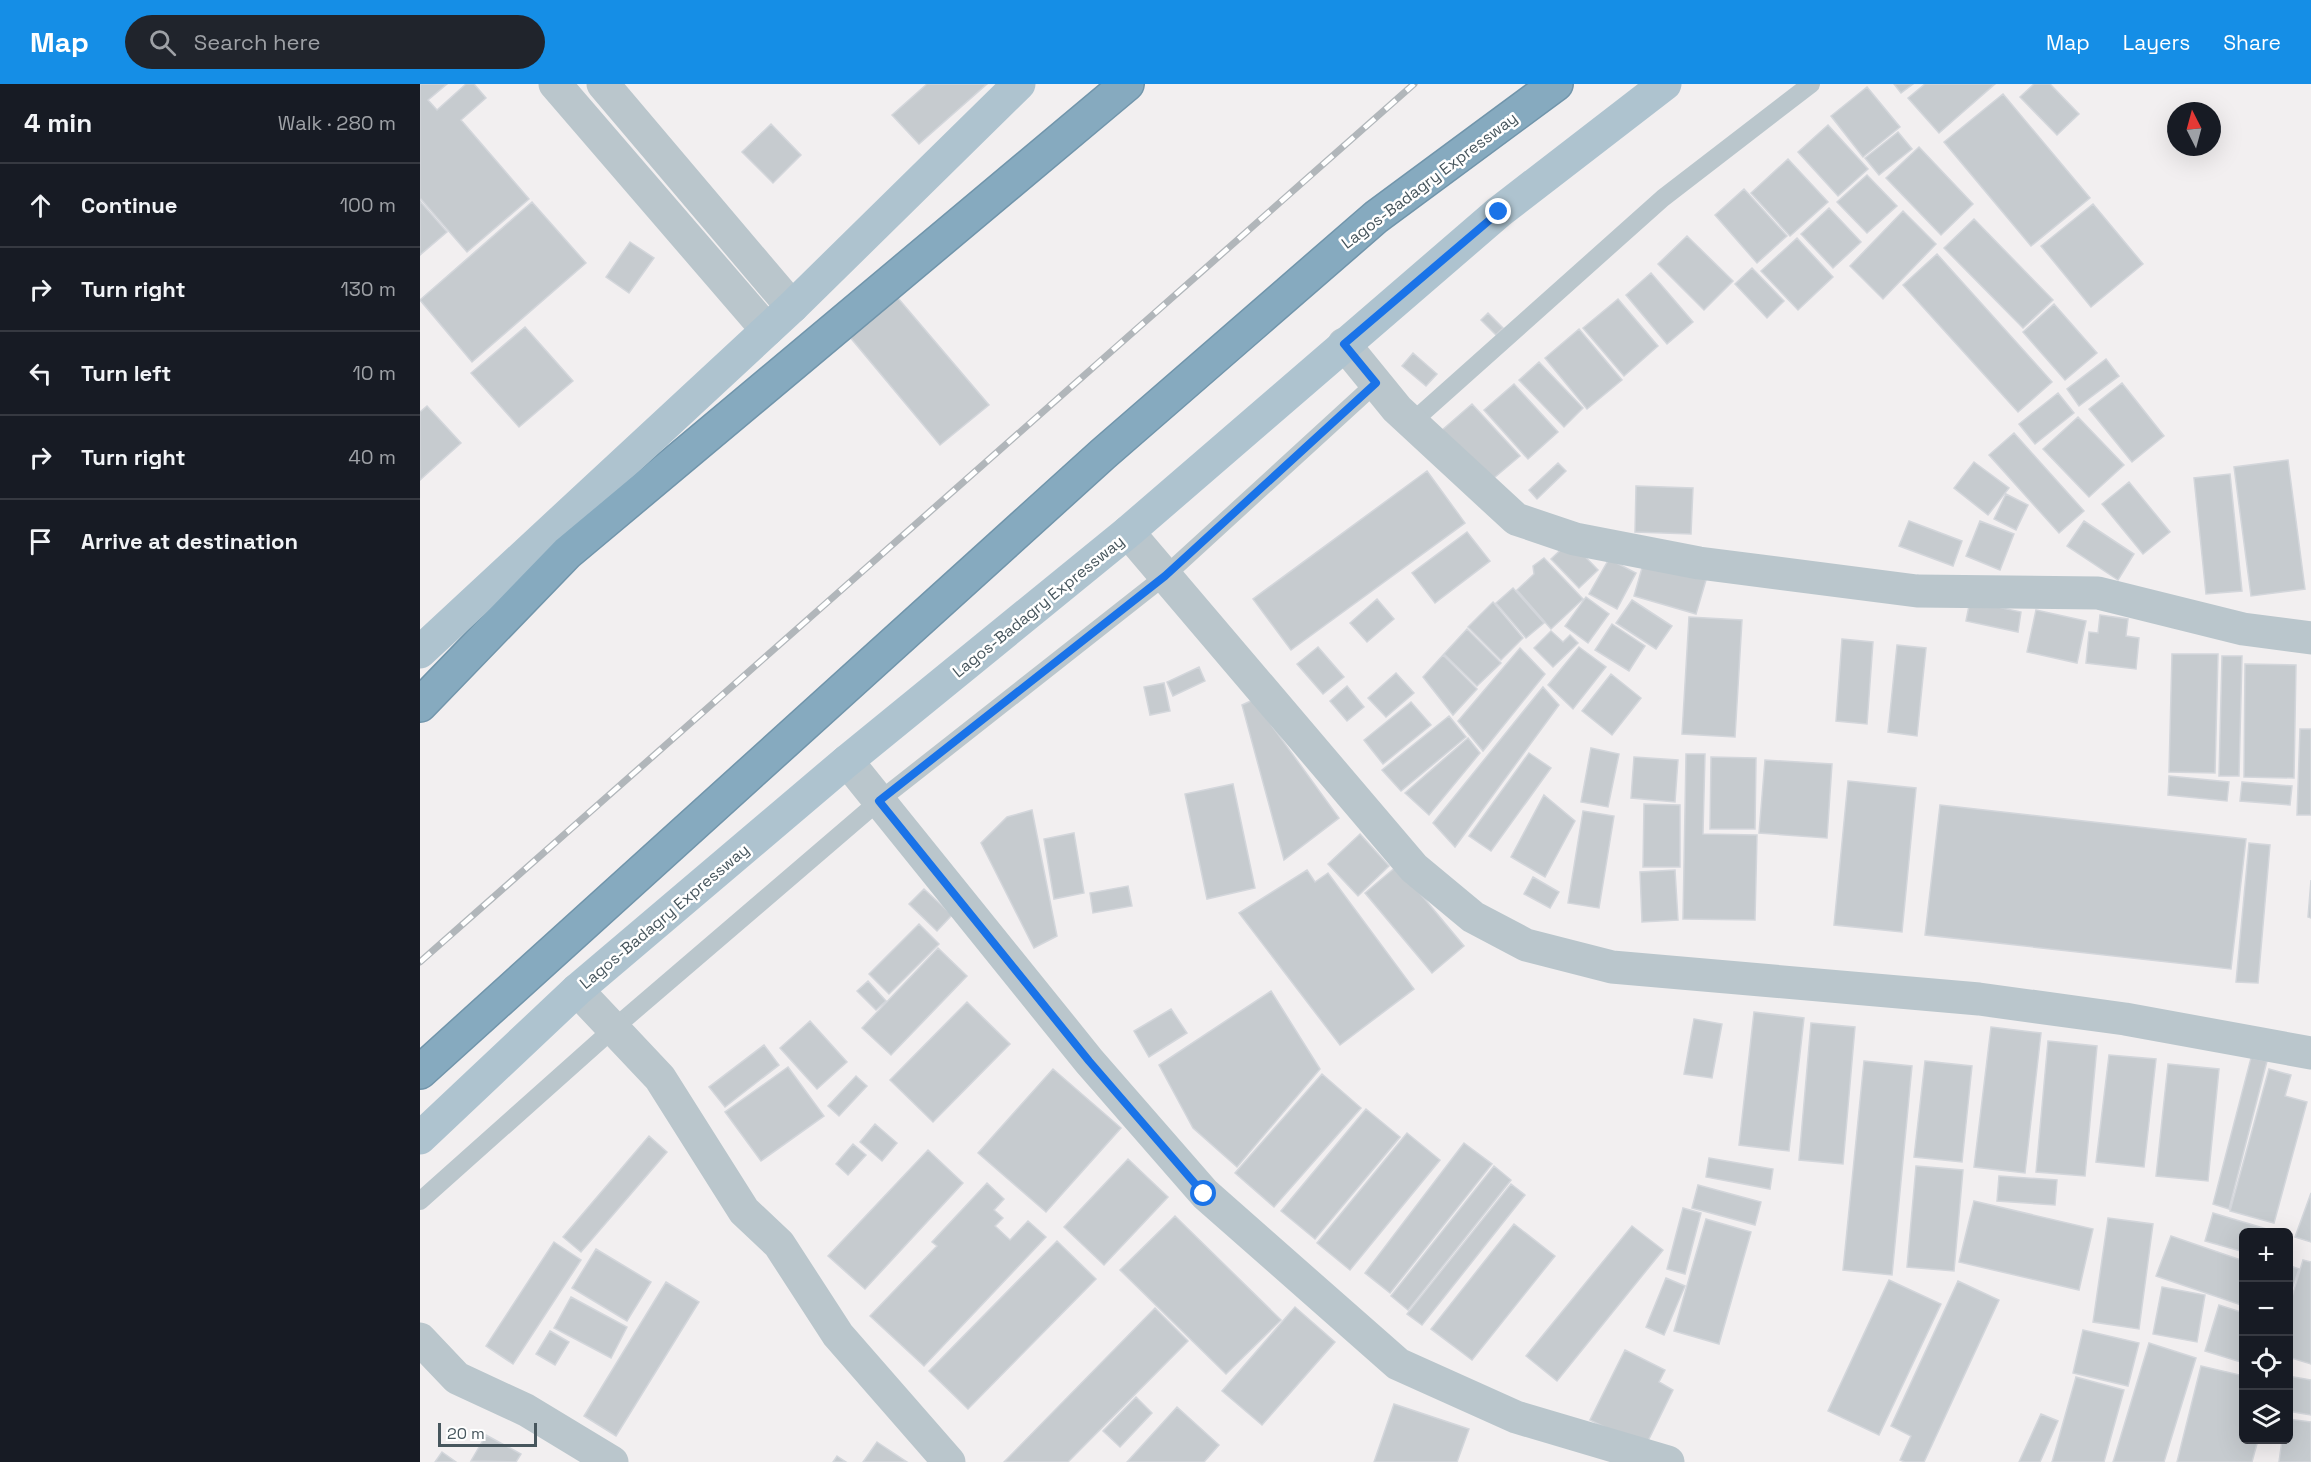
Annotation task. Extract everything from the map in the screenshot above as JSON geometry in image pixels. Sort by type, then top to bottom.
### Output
[{"type":"highway","points":[[420,705],[567,553],[1127,84]]},
{"type":"highway","name":"Lagos-Badagry Expressway","points":[[420,1072],[1103,453],[1376,217],[1556,84]]},
{"type":"main road","points":[[420,652],[792,307],[1019,84]]},
{"type":"main road","name":"Lagos-Badagry Expressway","points":[[420,1138],[577,990],[847,761],[1128,532],[1499,212],[1665,84]]},
{"type":"street","points":[[555,84],[767,330]]},
{"type":"street","points":[[603,84],[792,307]]},
{"type":"street","points":[[1344,344],[1411,423],[1516,519],[1575,539],[1699,562],[1917,591],[2098,593],[2243,629],[2311,638]]},
{"type":"street","points":[[1128,532],[1414,868],[1473,917],[1526,945],[1612,968],[1979,999],[2125,1019],[2311,1053]]},
{"type":"street","points":[[847,761],[1089,1061],[1204,1194],[1398,1364],[1515,1417],[1668,1462]]},
{"type":"street","points":[[577,990],[660,1078],[744,1211],[779,1244],[838,1335],[949,1462]]},
{"type":"street","points":[[420,1339],[457,1378],[526,1410],[612,1462]]},
{"type":"lane","points":[[1411,423],[1663,198],[1811,84]]},
{"type":"lane","points":[[420,1202],[614,1029],[879,801],[1165,576],[1376,383]]},
{"type":"building","points":[[420,84],[447,84],[428,100],[437,110],[466,84],[474,84],[486,98],[461,120],[529,199],[467,252],[420,198]]},
{"type":"building","points":[[927,84],[987,84],[919,144],[892,115]]},
{"type":"building","points":[[1894,84],[1913,84],[1901,93]]},
{"type":"building","points":[[1925,84],[1995,84],[1939,133],[1908,98]]},
{"type":"building","points":[[2034,84],[2050,84],[2079,114],[2057,135],[2020,97]]},
{"type":"building","points":[[1867,87],[1900,127],[1863,157],[1831,116]]},
{"type":"building","points":[[2003,94],[2090,198],[2031,246],[1944,142]]},
{"type":"building","points":[[771,124],[801,155],[773,183],[742,152]]},
{"type":"building","points":[[1828,125],[1868,169],[1838,196],[1798,152]]},
{"type":"building","points":[[1898,132],[1912,149],[1879,175],[1865,158]]},
{"type":"building","points":[[1919,147],[1973,204],[1941,235],[1886,178]]},
{"type":"building","points":[[1788,159],[1828,202],[1790,236],[1751,193]]},
{"type":"building","points":[[1867,175],[1897,206],[1867,233],[1837,202]]},
{"type":"building","points":[[1744,189],[1787,236],[1757,263],[1715,215]]},
{"type":"building","points":[[420,201],[447,232],[420,255]]},
{"type":"building","points":[[532,202],[586,263],[472,362],[420,300]]},
{"type":"building","points":[[2093,204],[2143,264],[2091,307],[2041,246]]},
{"type":"building","points":[[1829,208],[1861,242],[1833,268],[1801,234]]},
{"type":"building","points":[[1903,211],[1936,244],[1883,299],[1850,266]]},
{"type":"building","points":[[1974,219],[2053,300],[2023,328],[1944,248]]},
{"type":"building","points":[[1687,236],[1733,281],[1704,310],[1658,264]]},
{"type":"building","points":[[1797,238],[1833,277],[1798,310],[1761,271]]},
{"type":"building","points":[[630,242],[654,258],[629,293],[606,277]]},
{"type":"building","points":[[1937,254],[2052,382],[2018,412],[1903,285]]},
{"type":"building","points":[[1752,268],[1784,301],[1767,318],[1735,284]]},
{"type":"building","points":[[1651,273],[1693,322],[1667,344],[1626,295]]},
{"type":"building","points":[[886,284],[989,405],[940,445],[839,324]]},
{"type":"building","points":[[1618,299],[1658,346],[1624,376],[1583,328]]},
{"type":"building","points":[[2054,304],[2097,353],[2065,380],[2023,332]]},
{"type":"building","points":[[1488,313],[1503,328],[1496,335],[1481,320]]},
{"type":"building","points":[[525,327],[573,381],[519,427],[471,373]]},
{"type":"building","points":[[1579,329],[1622,380],[1587,409],[1545,358]]},
{"type":"building","points":[[1413,353],[1437,374],[1426,386],[1402,366]]},
{"type":"building","points":[[2106,359],[2119,376],[2079,406],[2067,389]]},
{"type":"building","points":[[1539,362],[1583,408],[1564,427],[1519,380]]},
{"type":"building","points":[[2122,383],[2164,436],[2132,462],[2089,409]]},
{"type":"building","points":[[1514,384],[1558,432],[1528,459],[1484,410]]},
{"type":"building","points":[[2058,393],[2074,413],[2035,444],[2019,424]]},
{"type":"building","points":[[1472,404],[1520,456],[1488,483],[1441,431]]},
{"type":"building","points":[[427,406],[461,443],[420,480],[420,412]]},
{"type":"building","points":[[2078,417],[2124,465],[2089,497],[2043,449]]},
{"type":"building","points":[[2014,433],[2084,511],[2059,533],[1989,455]]},
{"type":"building","points":[[2288,460],[2305,589],[2251,596],[2234,467]]},
{"type":"building","points":[[1974,462],[2009,488],[1988,515],[1954,488]]},
{"type":"building","points":[[1558,463],[1566,471],[1537,499],[1529,490]]},
{"type":"building","points":[[1427,471],[1465,523],[1291,650],[1253,599]]},
{"type":"building","points":[[2230,474],[2242,591],[2206,594],[2194,478]]},
{"type":"building","points":[[2129,482],[2170,532],[2143,554],[2102,504]]},
{"type":"building","points":[[1636,486],[1693,488],[1691,534],[1635,532]]},
{"type":"building","points":[[2006,494],[2028,505],[2016,530],[1994,519]]},
{"type":"building","points":[[1909,521],[1962,541],[1953,566],[1899,546]]},
{"type":"building","points":[[1980,521],[2014,534],[2000,570],[1966,556]]},
{"type":"building","points":[[2084,521],[2134,554],[2118,580],[2067,546]]},
{"type":"building","points":[[1467,532],[1490,561],[1435,603],[1412,573]]},
{"type":"building","points":[[1570,541],[1598,570],[1579,588],[1551,559]]},
{"type":"building","points":[[1544,558],[1583,599],[1551,629],[1517,590],[1534,574],[1533,566]]},
{"type":"building","points":[[1609,559],[1636,573],[1617,609],[1589,594]]},
{"type":"building","points":[[1644,561],[1706,580],[1696,614],[1634,596]]},
{"type":"building","points":[[1513,588],[1544,623],[1526,638],[1496,603]]},
{"type":"building","points":[[1586,597],[1609,614],[1588,643],[1565,626]]},
{"type":"building","points":[[1377,599],[1394,619],[1367,642],[1350,623]]},
{"type":"building","points":[[1632,600],[1672,626],[1656,649],[1616,623]]},
{"type":"building","points":[[1970,601],[2021,612],[2018,632],[1966,621]]},
{"type":"building","points":[[1493,602],[1523,638],[1501,660],[1468,627]]},
{"type":"building","points":[[2036,610],[2086,621],[2077,663],[2027,652]]},
{"type":"building","points":[[2100,615],[2128,619],[2126,636],[2139,638],[2136,669],[2086,663],[2089,632],[2098,633]]},
{"type":"building","points":[[1689,617],[1742,620],[1735,737],[1682,734]]},
{"type":"building","points":[[1612,624],[1645,646],[1629,671],[1595,650]]},
{"type":"building","points":[[1467,629],[1501,663],[1477,686],[1444,654]]},
{"type":"building","points":[[1551,631],[1563,642],[1570,635],[1578,643],[1553,667],[1534,648]]},
{"type":"building","points":[[1842,639],[1873,642],[1867,724],[1836,721]]},
{"type":"building","points":[[1897,645],[1926,648],[1917,736],[1888,732]]},
{"type":"building","points":[[1318,647],[1344,677],[1323,694],[1297,664]]},
{"type":"building","points":[[1579,647],[1606,667],[1573,709],[1548,685]]},
{"type":"building","points":[[1520,648],[1545,674],[1483,751],[1458,721]]},
{"type":"building","points":[[2172,654],[2218,654],[2215,773],[2169,772]]},
{"type":"building","points":[[1443,655],[1477,689],[1453,715],[1423,677]]},
{"type":"building","points":[[2222,656],[2242,656],[2239,776],[2219,776]]},
{"type":"building","points":[[2245,664],[2296,665],[2294,778],[2244,777]]},
{"type":"building","points":[[1199,667],[1205,681],[1173,696],[1167,682]]},
{"type":"building","points":[[1396,673],[1414,693],[1386,717],[1368,698]]},
{"type":"building","points":[[1611,674],[1641,698],[1612,735],[1582,711]]},
{"type":"building","points":[[1164,683],[1170,711],[1150,715],[1144,687]]},
{"type":"building","points":[[1347,686],[1364,707],[1347,721],[1330,701]]},
{"type":"building","points":[[1543,687],[1559,705],[1455,847],[1433,823]]},
{"type":"building","points":[[1253,700],[1339,818],[1284,860],[1242,705]]},
{"type":"building","points":[[1411,702],[1431,725],[1383,764],[1364,740]]},
{"type":"building","points":[[1449,716],[1466,737],[1401,791],[1382,770]]},
{"type":"building","points":[[2300,729],[2311,729],[2311,815],[2297,815]]},
{"type":"building","points":[[1468,738],[1480,753],[1429,815],[1405,793]]},
{"type":"building","points":[[1591,748],[1619,754],[1608,807],[1581,802]]},
{"type":"building","points":[[1529,753],[1551,768],[1491,851],[1469,836]]},
{"type":"building","points":[[1686,754],[1705,754],[1703,834],[1757,835],[1755,920],[1683,919]]},
{"type":"building","points":[[1634,757],[1678,760],[1675,802],[1631,798]]},
{"type":"building","points":[[1711,757],[1756,758],[1755,829],[1710,829]]},
{"type":"building","points":[[1765,760],[1832,764],[1827,838],[1759,833]]},
{"type":"building","points":[[2169,776],[2229,782],[2227,801],[2168,795]]},
{"type":"building","points":[[1848,781],[1916,788],[1902,932],[1834,925]]},
{"type":"building","points":[[2242,782],[2292,786],[2290,805],[2240,801]]},
{"type":"building","points":[[1233,784],[1255,888],[1207,899],[1185,794]]},
{"type":"building","points":[[1544,795],[1575,821],[1545,877],[1511,857]]},
{"type":"building","points":[[1644,804],[1680,805],[1680,867],[1643,867]]},
{"type":"building","points":[[1940,805],[2246,839],[2231,969],[1925,935]]},
{"type":"building","points":[[1032,810],[1057,936],[1034,948],[981,843],[1007,817]]},
{"type":"building","points":[[1583,811],[1614,816],[1599,908],[1568,903]]},
{"type":"building","points":[[1074,833],[1084,893],[1054,899],[1044,839]]},
{"type":"building","points":[[1360,834],[1389,866],[1358,896],[1328,864]]},
{"type":"building","points":[[2249,843],[2270,845],[2258,983],[2236,982]]},
{"type":"building","points":[[1397,866],[1464,946],[1432,973],[1365,893]]},
{"type":"building","points":[[1307,870],[1315,882],[1328,873],[1414,989],[1340,1045],[1239,913]]},
{"type":"building","points":[[1675,870],[1678,920],[1642,922],[1640,872]]},
{"type":"building","points":[[1533,877],[1559,892],[1550,908],[1524,894]]},
{"type":"building","points":[[2311,880],[2311,918],[2308,917]]},
{"type":"building","points":[[1128,886],[1132,906],[1093,913],[1090,893]]},
{"type":"building","points":[[924,889],[952,915],[937,931],[909,904]]},
{"type":"building","points":[[919,924],[939,944],[889,994],[869,974]]},
{"type":"building","points":[[938,948],[967,976],[891,1055],[862,1028]]},
{"type":"building","points":[[868,981],[886,1001],[876,1010],[857,991]]},
{"type":"building","points":[[1271,991],[1320,1069],[1237,1167],[1193,1128],[1159,1065]]},
{"type":"building","points":[[967,1002],[1010,1044],[933,1122],[890,1080]]},
{"type":"building","points":[[1171,1009],[1187,1033],[1149,1057],[1134,1031]]},
{"type":"building","points":[[1754,1012],[1804,1018],[1789,1151],[1739,1145]]},
{"type":"building","points":[[1694,1019],[1722,1024],[1712,1078],[1684,1074]]},
{"type":"building","points":[[810,1021],[847,1062],[817,1089],[780,1048]]},
{"type":"building","points":[[1811,1023],[1855,1027],[1843,1164],[1799,1160]]},
{"type":"building","points":[[1991,1027],[2041,1033],[2025,1173],[1974,1167]]},
{"type":"building","points":[[2048,1041],[2097,1046],[2085,1176],[2036,1172]]},
{"type":"building","points":[[764,1045],[779,1065],[725,1107],[709,1087]]},
{"type":"building","points":[[2109,1055],[2156,1059],[2144,1167],[2096,1162]]},
{"type":"building","points":[[2251,1058],[2267,1061],[2229,1209],[2213,1204]]},
{"type":"building","points":[[1864,1061],[1912,1066],[1892,1275],[1843,1270]]},
{"type":"building","points":[[1925,1061],[1972,1066],[1962,1162],[1914,1157]]},
{"type":"building","points":[[2168,1064],[2219,1069],[2208,1181],[2156,1176]]},
{"type":"building","points":[[788,1067],[824,1116],[761,1161],[725,1112]]},
{"type":"building","points":[[1053,1069],[1121,1128],[1046,1212],[978,1153]]},
{"type":"building","points":[[2269,1069],[2291,1075],[2285,1096],[2307,1102],[2274,1223],[2230,1211]]},
{"type":"building","points":[[1322,1074],[1361,1108],[1274,1207],[1235,1173]]},
{"type":"building","points":[[856,1076],[867,1086],[839,1116],[828,1106]]},
{"type":"building","points":[[1366,1109],[1400,1137],[1315,1239],[1281,1211]]},
{"type":"building","points":[[875,1124],[897,1143],[882,1161],[860,1142]]},
{"type":"building","points":[[1407,1133],[1440,1160],[1350,1270],[1317,1243]]},
{"type":"building","points":[[649,1136],[667,1152],[581,1252],[563,1237]]},
{"type":"building","points":[[1464,1143],[1492,1164],[1390,1293],[1365,1273]]},
{"type":"building","points":[[853,1144],[866,1155],[848,1175],[836,1164]]},
{"type":"building","points":[[928,1150],[963,1183],[865,1289],[828,1256]]},
{"type":"building","points":[[1709,1158],[1773,1169],[1770,1189],[1706,1177]]},
{"type":"building","points":[[1128,1159],[1168,1197],[1104,1265],[1064,1227]]},
{"type":"building","points":[[1494,1166],[1511,1180],[1408,1310],[1391,1296]]},
{"type":"building","points":[[1916,1166],[1963,1170],[1954,1271],[1907,1267]]},
{"type":"building","points":[[1999,1176],[2057,1180],[2055,1205],[1997,1201]]},
{"type":"building","points":[[987,1183],[1004,1199],[994,1210],[1003,1218],[995,1226],[1010,1240],[1028,1221],[1046,1237],[924,1366],[870,1316],[937,1246],[932,1242]]},
{"type":"building","points":[[1511,1184],[1525,1195],[1422,1325],[1407,1314]]},
{"type":"building","points":[[1698,1185],[1761,1202],[1755,1225],[1692,1208]]},
{"type":"building","points":[[2311,1193],[2311,1242],[2295,1237]]},
{"type":"building","points":[[1974,1201],[2093,1229],[2079,1290],[1959,1262]]},
{"type":"building","points":[[1683,1208],[1701,1213],[1685,1274],[1667,1269]]},
{"type":"building","points":[[2213,1213],[2263,1228],[2239,1228],[2239,1251],[2205,1241]]},
{"type":"building","points":[[1175,1216],[1281,1320],[1226,1374],[1120,1270]]},
{"type":"building","points":[[2108,1218],[2153,1224],[2139,1329],[2093,1322]]},
{"type":"building","points":[[1706,1219],[1751,1232],[1719,1344],[1674,1331]]},
{"type":"building","points":[[1514,1224],[1555,1256],[1472,1360],[1431,1329]]},
{"type":"building","points":[[1632,1226],[1663,1250],[1557,1381],[1526,1356]]},
{"type":"building","points":[[2171,1236],[2239,1259],[2239,1304],[2156,1276]]},
{"type":"building","points":[[1057,1241],[1096,1279],[968,1409],[929,1371]]},
{"type":"building","points":[[554,1242],[581,1260],[513,1364],[486,1346]]},
{"type":"building","points":[[596,1249],[651,1282],[627,1321],[572,1288]]},
{"type":"building","points":[[2303,1260],[2311,1262],[2311,1364],[2293,1359],[2293,1293]]},
{"type":"building","points":[[2293,1267],[2299,1269],[2293,1286]]},
{"type":"building","points":[[1666,1278],[1685,1286],[1664,1335],[1646,1327]]},
{"type":"building","points":[[1889,1280],[1941,1304],[1879,1435],[1828,1411]]},
{"type":"building","points":[[1958,1281],[1999,1300],[1924,1462],[1905,1462],[1900,1460],[1911,1436],[1891,1426]]},
{"type":"building","points":[[666,1282],[699,1302],[616,1436],[584,1416]]},
{"type":"building","points":[[2162,1287],[2205,1295],[2197,1342],[2153,1334]]},
{"type":"building","points":[[571,1297],[627,1327],[611,1358],[554,1328]]},
{"type":"building","points":[[2219,1305],[2239,1311],[2239,1361],[2205,1351]]},
{"type":"building","points":[[1295,1307],[1335,1342],[1262,1425],[1222,1391]]},
{"type":"building","points":[[1155,1308],[1188,1341],[1068,1462],[1004,1462]]},
{"type":"building","points":[[2083,1330],[2139,1343],[2128,1386],[2073,1373]]},
{"type":"building","points":[[550,1331],[569,1342],[555,1365],[536,1354]]},
{"type":"building","points":[[2149,1343],[2196,1358],[2164,1462],[2113,1462]]},
{"type":"building","points":[[1625,1350],[1665,1370],[1659,1382],[1673,1390],[1645,1447],[1590,1420]]},
{"type":"building","points":[[2201,1366],[2239,1375],[2239,1444],[2257,1444],[2252,1462],[2177,1462]]},
{"type":"building","points":[[2076,1377],[2124,1390],[2104,1462],[2052,1462]]},
{"type":"building","points":[[2293,1377],[2311,1380],[2311,1415],[2293,1412]]},
{"type":"building","points":[[1136,1397],[1152,1413],[1120,1447],[1103,1431]]},
{"type":"building","points":[[1394,1404],[1469,1429],[1457,1462],[1374,1462]]},
{"type":"building","points":[[1177,1407],[1219,1445],[1204,1462],[1127,1462]]},
{"type":"building","points":[[2041,1414],[2058,1421],[2040,1462],[2019,1462]]},
{"type":"building","points":[[2293,1420],[2311,1422],[2311,1462],[2279,1462],[2281,1444],[2293,1444]]},
{"type":"building","points":[[486,1435],[521,1454],[516,1462],[471,1461]]},
{"type":"building","points":[[877,1442],[907,1462],[863,1462]]},
{"type":"building","points":[[442,1452],[456,1462],[435,1462]]},
{"type":"building","points":[[837,1456],[846,1462],[833,1462]]},
{"type":"railway","points":[[420,962],[1414,84]]},
{"type":"route","points":[[1204,1194],[1089,1061],[879,801],[1165,576],[1376,383],[1344,344],[1499,212]]}]
